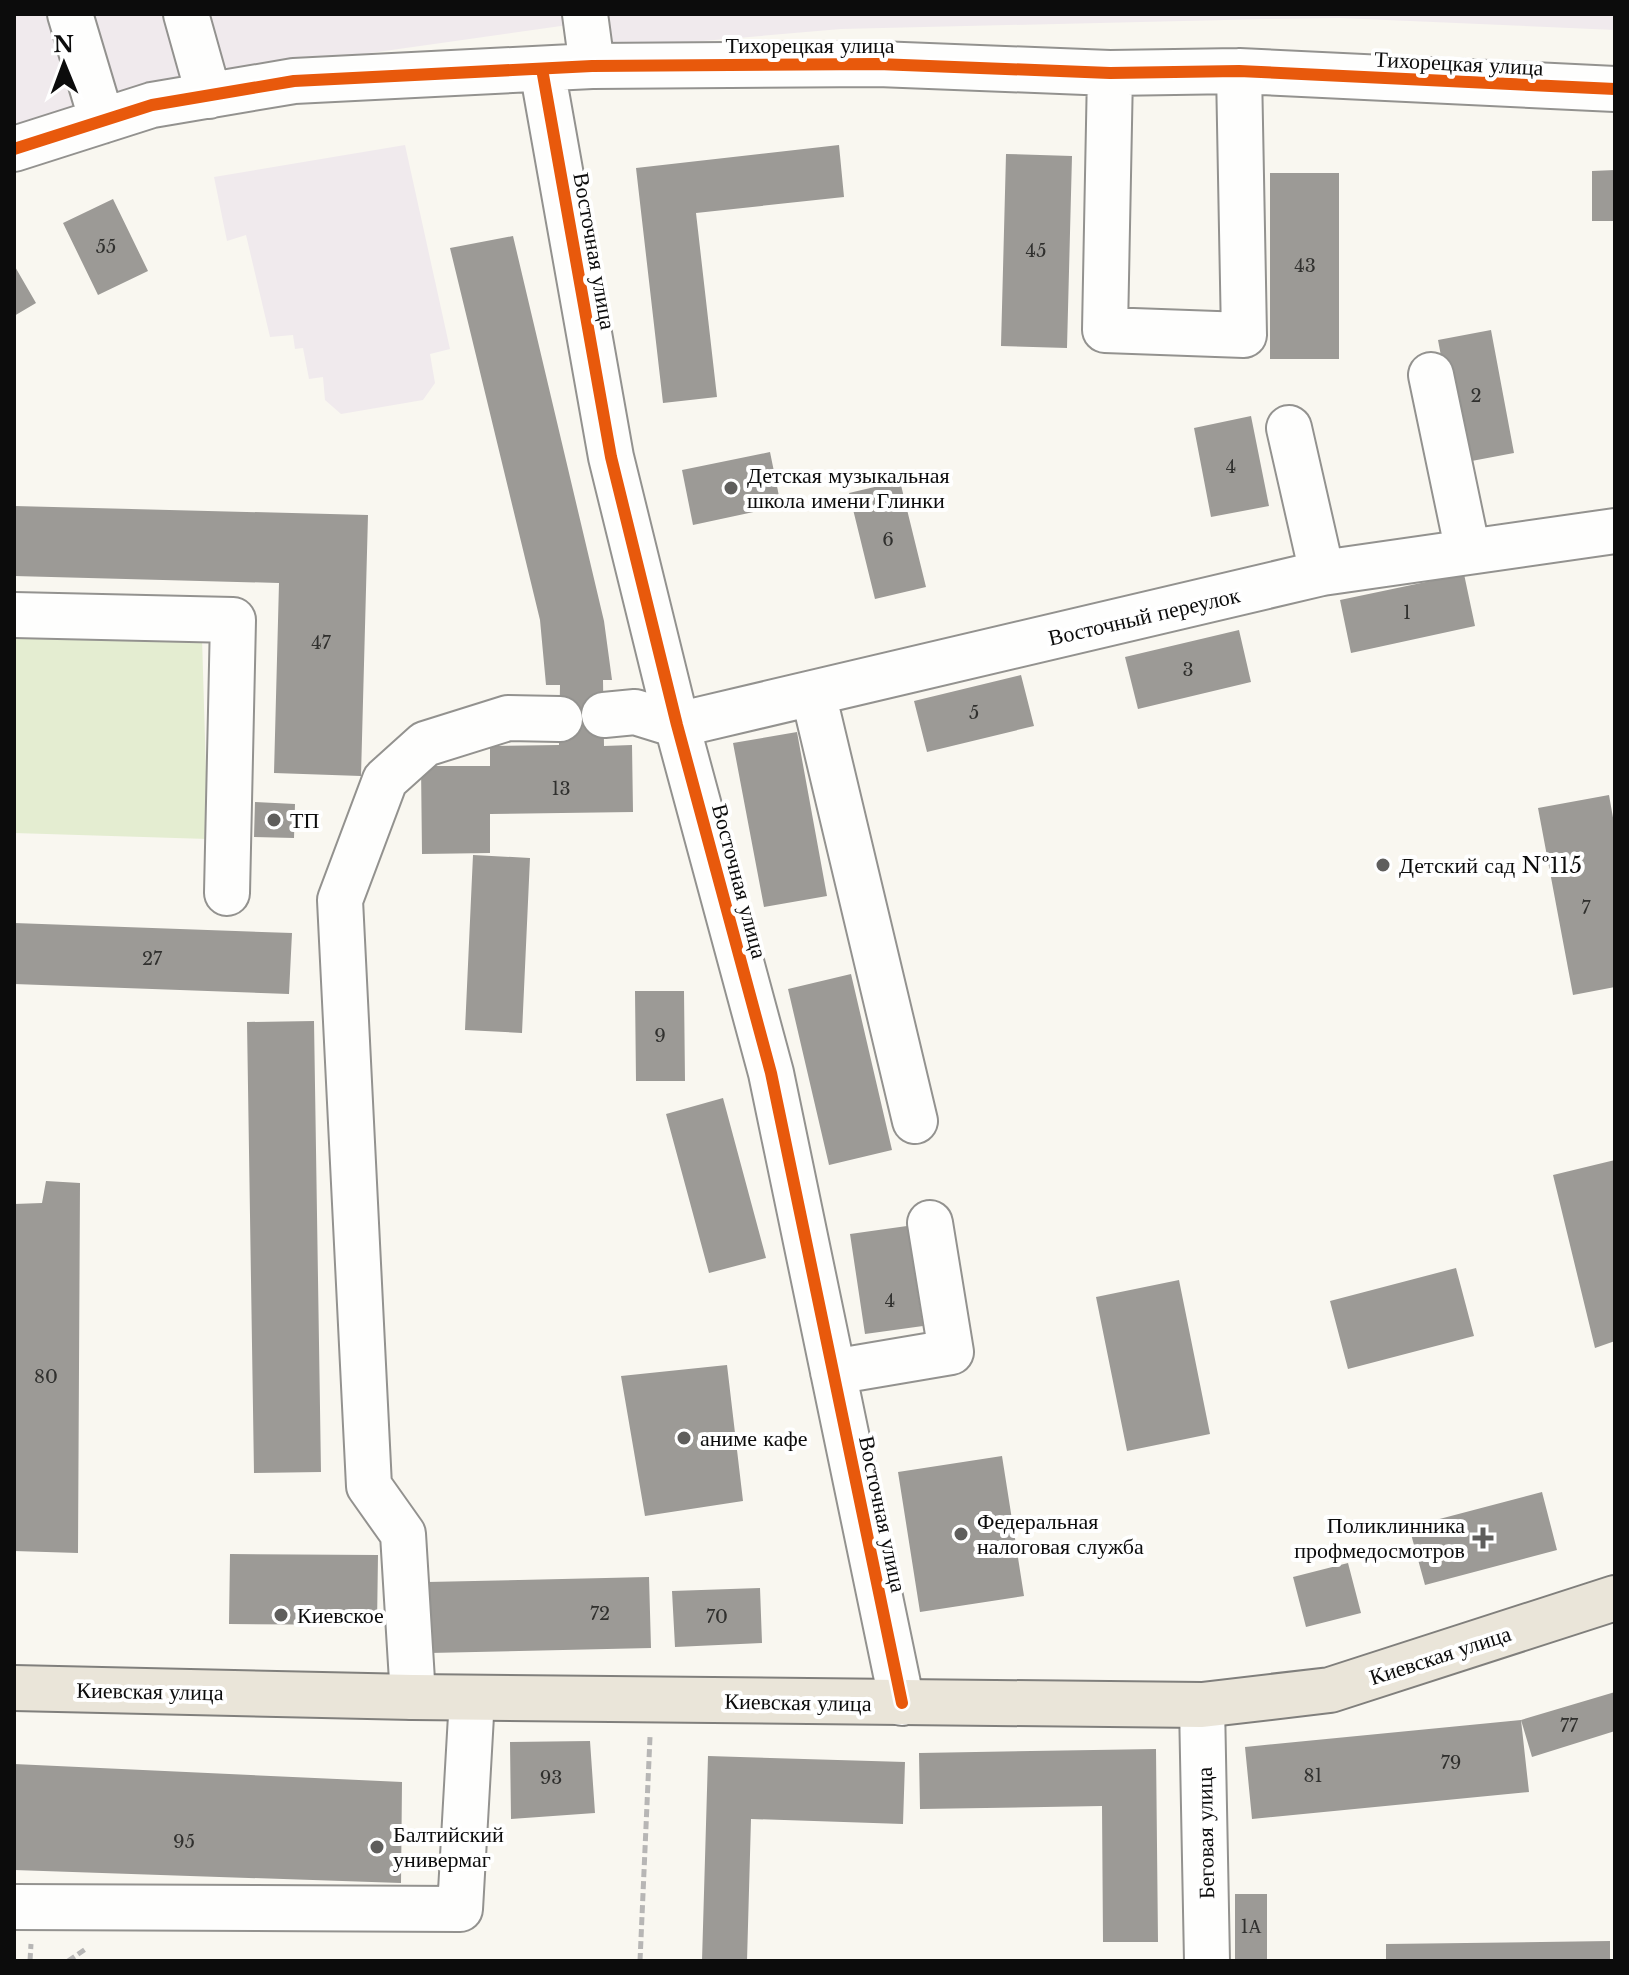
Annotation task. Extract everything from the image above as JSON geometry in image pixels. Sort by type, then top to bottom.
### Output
[{"type":"main road","name":"Киевская улица","points":[[14,1688],[472,1698],[1202,1705],[1330,1690],[1615,1598]]},
{"type":"street","points":[[70,14],[102,121]]},
{"type":"street","points":[[186,14],[209,96]]},
{"type":"street","points":[[585,14],[592,66]]},
{"type":"street","name":"Тихорецкая улица","points":[[14,149],[152,105],[294,81],[592,66],[878,64],[1110,73],[1239,71],[1615,89]]},
{"type":"street","name":"Восточная улица","points":[[542,69],[611,457],[677,725],[771,1073],[902,1703]]},
{"type":"street","points":[[1110,73],[1105,330],[1244,335],[1239,71]]},
{"type":"street","points":[[1431,375],[1468,552]]},
{"type":"street","points":[[1289,428],[1322,573]]},
{"type":"street","name":"Восточный переулок","points":[[677,725],[1322,573],[1615,531]]},
{"type":"street","points":[[14,615],[233,620],[227,893]]},
{"type":"street","points":[[813,693],[915,1121]]},
{"type":"street","points":[[604,715],[635,712],[677,725]]},
{"type":"street","points":[[413,1697],[403,1534],[369,1486],[340,900],[385,780],[425,744],[508,718],[560,719]]},
{"type":"street","points":[[833,1372],[951,1352],[930,1223]]},
{"type":"street","points":[[14,1907],[460,1909],[472,1698]]},
{"type":"street","name":"Беговая улица","points":[[1202,1705],[1207,1961]]},
{"type":"path","points":[[640,1961],[652,1700]]},
{"type":"shaded area","points":[[14,14],[567,14],[568,25],[145,85],[14,127]]},
{"type":"shaded area","points":[[606,14],[1615,14],[1615,30],[1340,18],[1267,19],[841,29],[610,49]]},
{"type":"shaded area","points":[[405,145],[450,349],[430,354],[435,383],[423,400],[341,414],[325,400],[323,377],[309,379],[303,348],[295,349],[293,335],[270,337],[246,235],[227,241],[214,177]]},
{"type":"green space","points":[[14,633],[202,638],[208,839],[14,833]]},
{"type":"building","points":[[839,145],[844,197],[696,213],[717,397],[663,403],[636,168]]},
{"type":"building","points":[[1006,154],[1072,156],[1067,348],[1001,346]]},
{"type":"building","points":[[1615,170],[1615,221],[1592,221],[1592,171]]},
{"type":"building","points":[[1270,173],[1339,173],[1339,359],[1270,359]]},
{"type":"building","points":[[113,199],[148,271],[98,295],[63,223]]},
{"type":"building","points":[[513,236],[604,621],[612,680],[603,680],[604,746],[632,745],[633,812],[490,814],[490,853],[422,854],[421,766],[490,766],[490,746],[559,745],[560,685],[546,685],[540,620],[450,248]]},
{"type":"building","points":[[14,265],[36,303],[14,316]]},
{"type":"building","points":[[1491,330],[1514,453],[1461,463],[1438,340]]},
{"type":"building","points":[[1251,416],[1269,506],[1211,517],[1194,428]]},
{"type":"building","name":"Детская музыкальная школа имени Глинки","points":[[770,452],[781,506],[693,525],[682,470]]},
{"type":"building","points":[[900,481],[926,587],[875,599],[849,493]]},
{"type":"building","points":[[14,506],[368,515],[361,776],[274,773],[279,583],[14,576]]},
{"type":"building","points":[[1464,574],[1475,626],[1351,653],[1340,600]]},
{"type":"building","points":[[1239,630],[1251,682],[1138,709],[1125,657]]},
{"type":"building","points":[[1021,675],[1034,726],[927,752],[914,701]]},
{"type":"building","points":[[797,732],[827,896],[764,907],[733,743]]},
{"type":"building","points":[[1609,795],[1615,829],[1615,987],[1573,995],[1538,808]]},
{"type":"building","name":"ТП","points":[[255,802],[295,804],[294,838],[254,837]]},
{"type":"building","points":[[473,855],[530,858],[522,1033],[465,1030]]},
{"type":"building","points":[[14,923],[292,933],[289,994],[14,984]]},
{"type":"building","points":[[851,974],[892,1150],[829,1165],[788,989]]},
{"type":"building","points":[[635,991],[684,991],[685,1081],[636,1081]]},
{"type":"building","points":[[314,1021],[321,1472],[254,1473],[247,1022]]},
{"type":"building","points":[[723,1098],[766,1258],[709,1273],[666,1114]]},
{"type":"building","points":[[1615,1160],[1615,1341],[1595,1348],[1553,1175]]},
{"type":"building","points":[[46,1181],[80,1183],[78,1553],[14,1551],[14,1204],[42,1203]]},
{"type":"building","points":[[907,1226],[923,1326],[865,1334],[850,1234]]},
{"type":"building","points":[[1456,1268],[1474,1336],[1348,1369],[1330,1301]]},
{"type":"building","points":[[1179,1280],[1210,1434],[1127,1451],[1096,1297]]},
{"type":"building","name":"аниме кафе","points":[[727,1365],[743,1501],[645,1516],[621,1376]]},
{"type":"building","name":"Федеральная налоговая служба","points":[[1002,1456],[1024,1596],[920,1612],[898,1472]]},
{"type":"building","name":"Поликлинника профмедосмотров","points":[[1542,1492],[1557,1550],[1425,1585],[1409,1527]]},
{"type":"building","points":[[230,1554],[378,1555],[377,1625],[229,1624]]},
{"type":"building","points":[[1348,1563],[1361,1613],[1306,1627],[1293,1577]]},
{"type":"building","points":[[649,1577],[651,1648],[429,1653],[427,1582]]},
{"type":"building","points":[[760,1588],[762,1643],[675,1647],[672,1591]]},
{"type":"building","points":[[1615,1692],[1615,1731],[1532,1757],[1521,1720]]},
{"type":"building","points":[[1521,1720],[1529,1792],[1252,1819],[1245,1747]]},
{"type":"building","points":[[590,1741],[595,1813],[511,1819],[510,1742]]},
{"type":"building","points":[[1156,1749],[1158,1942],[1103,1942],[1102,1806],[920,1809],[919,1753]]},
{"type":"building","points":[[708,1756],[905,1762],[903,1824],[751,1819],[747,1961],[702,1961]]},
{"type":"building","points":[[14,1764],[402,1782],[401,1883],[14,1870]]},
{"type":"building","points":[[1235,1894],[1267,1894],[1267,1961],[1235,1961]]},
{"type":"building","points":[[1610,1941],[1610,1961],[1386,1961],[1386,1944]]},
{"type":"cycle path","points":[[14,149],[152,105],[294,81],[592,66],[878,64],[1110,73],[1239,71],[1615,89]]},
{"type":"cycle path","points":[[542,69],[611,457],[677,725],[771,1073],[902,1703]]},
{"type":"place","name":"Детская музыкальная школа имени Глинки","points":[[731,488]]},
{"type":"place","name":"ТП","points":[[274,820]]},
{"type":"place","name":"Детский сад №115","points":[[1383,865]]},
{"type":"place","name":"аниме кафе","points":[[684,1438]]},
{"type":"place","name":"Федеральная налоговая служба","points":[[961,1534]]},
{"type":"place","name":"Поликлинника профмедосмотров","points":[[1483,1538]]},
{"type":"place","name":"Киевское","points":[[281,1615]]},
{"type":"place","name":"Балтийский универмаг","points":[[377,1847]]}]
